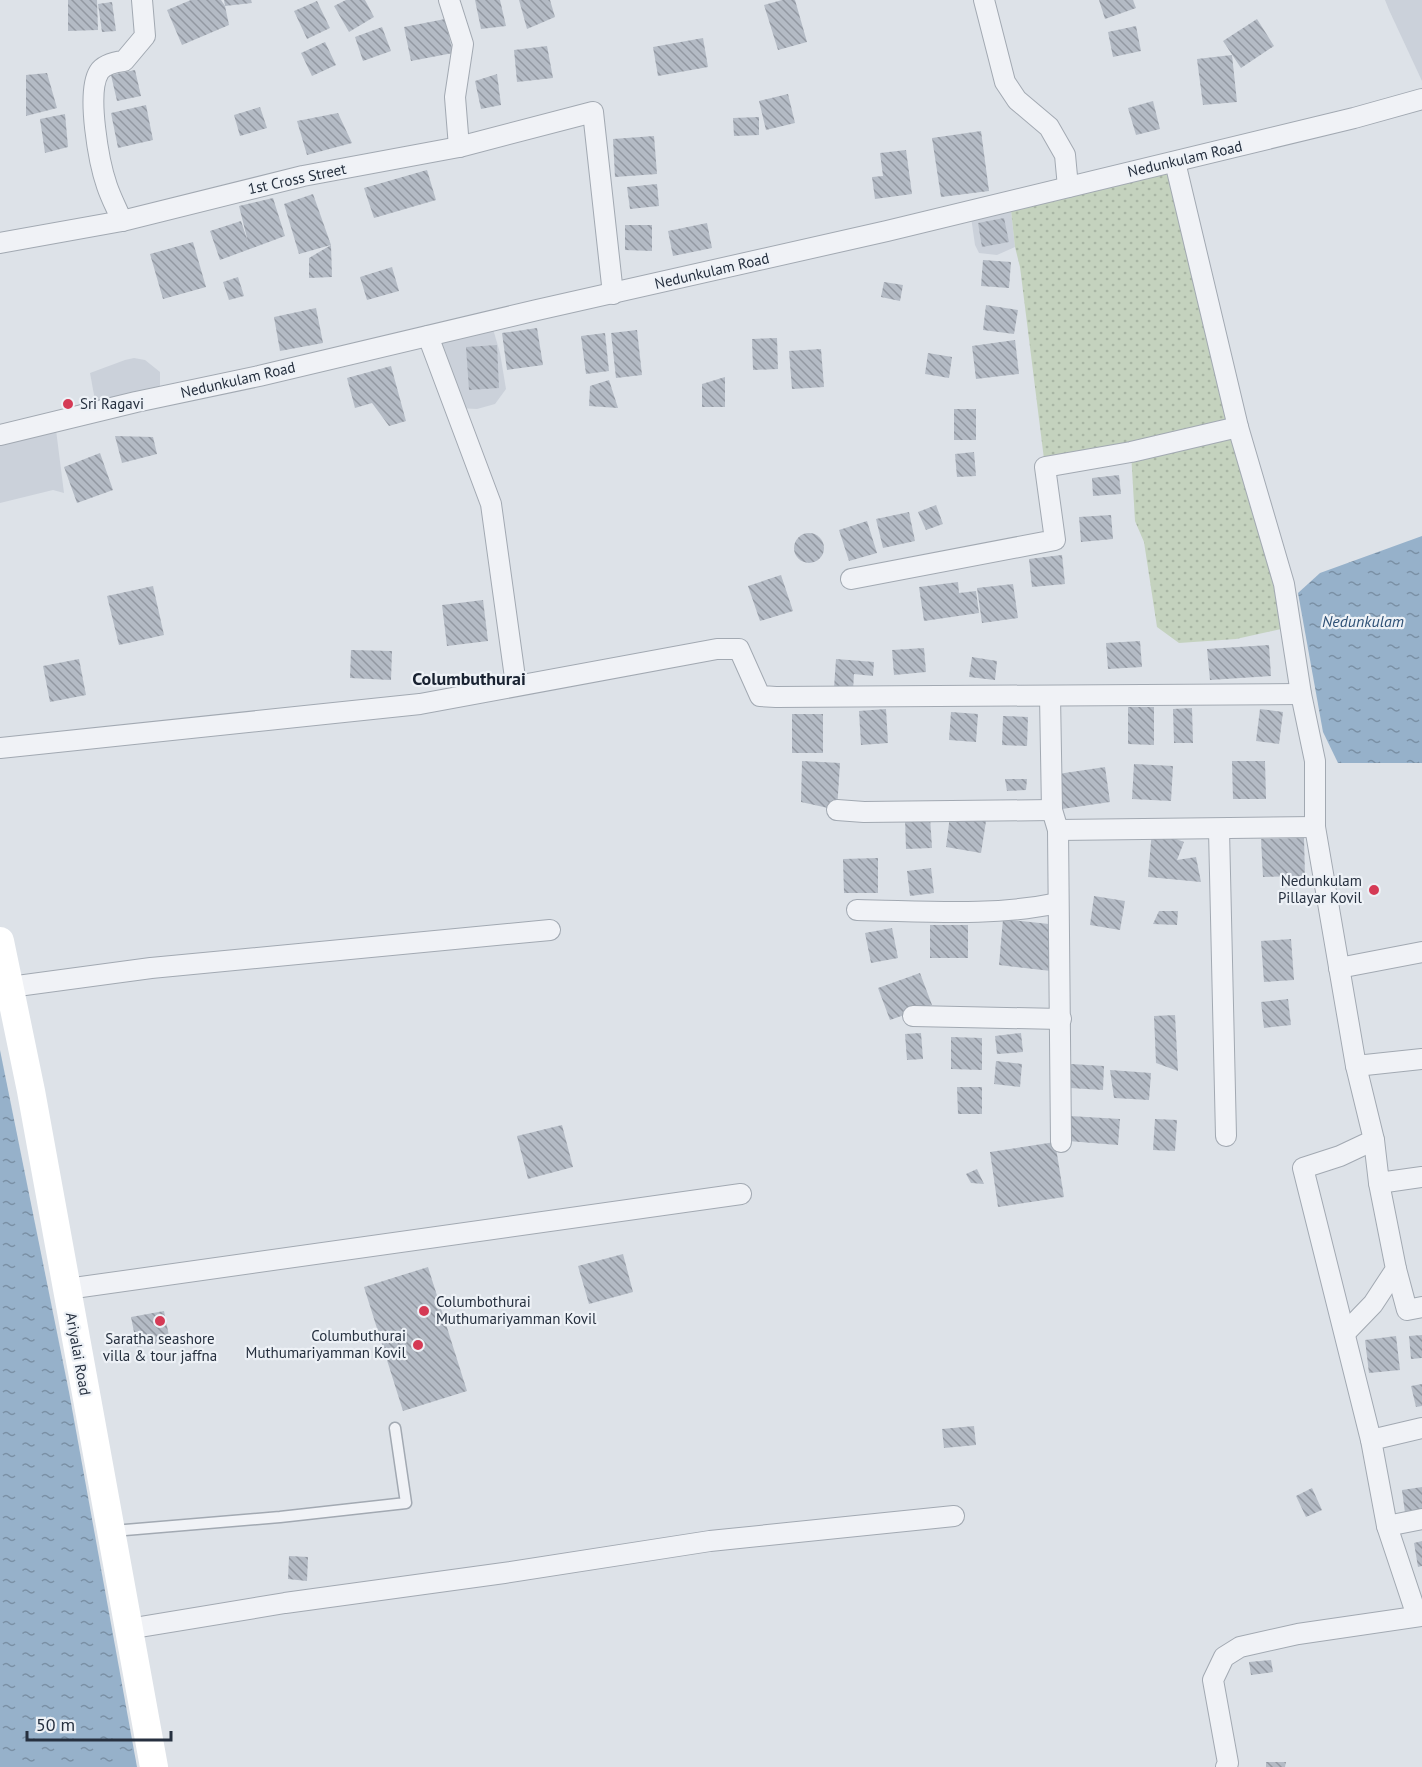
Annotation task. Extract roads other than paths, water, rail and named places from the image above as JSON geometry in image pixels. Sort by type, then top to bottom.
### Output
[{"type":"street","points":[[122,221],[107,186],[96,138],[93,87],[100,70],[112,63],[124,62],[145,36],[142,0]]},
{"type":"street","points":[[449,0],[463,44],[455,98],[459,147]]},
{"type":"street","points":[[984,0],[1005,82],[1017,100],[1049,127],[1065,156],[1068,187]]},
{"type":"street","name":"Nedunkulam Road","points":[[0,435],[537,309],[613,294],[887,231],[1354,118],[1422,99]]},
{"type":"street","name":"1st Cross Street","points":[[0,243],[122,221],[303,176],[459,147],[593,112],[613,294]]},
{"type":"street","points":[[1175,162],[1238,428],[1284,584],[1301,694],[1315,761],[1315,827],[1356,1066],[1374,1140],[1379,1184],[1396,1269],[1407,1310],[1422,1307]]},
{"type":"street","points":[[428,336],[490,504],[516,685]]},
{"type":"street","points":[[851,579],[1055,540],[1045,467],[1131,452],[1238,428]]},
{"type":"street","points":[[0,748],[420,704],[717,649],[739,649],[760,696],[1301,694]]},
{"type":"street","points":[[1050,696],[1052,810],[1058,830],[1061,1142]]},
{"type":"street","points":[[837,810],[864,812],[1052,810]]},
{"type":"street","points":[[1058,830],[1218,830],[1315,827]]},
{"type":"street","points":[[1218,830],[1226,1136]]},
{"type":"street","points":[[857,910],[969,912],[1029,909],[1058,903]]},
{"type":"street","points":[[10,987],[151,968],[550,930]]},
{"type":"street","name":"Ariyalai Road","points":[[0,941],[31,1091],[154,1767]]},
{"type":"street","points":[[1339,968],[1422,952]]},
{"type":"street","points":[[913,1016],[1061,1019]]},
{"type":"street","points":[[1356,1066],[1422,1059]]},
{"type":"street","points":[[1226,1767],[1228,1763],[1213,1680],[1224,1657],[1240,1647],[1298,1634],[1420,1616],[1387,1526],[1371,1440],[1303,1168],[1340,1156],[1374,1140]]},
{"type":"street","points":[[1379,1184],[1422,1177]]},
{"type":"street","points":[[67,1289],[741,1194]]},
{"type":"street","points":[[1345,1333],[1373,1304],[1396,1269]]},
{"type":"street","points":[[1371,1440],[1422,1428]]},
{"type":"street","points":[[128,1629],[319,1598],[504,1573],[710,1541],[954,1516]]},
{"type":"street","points":[[1387,1526],[1422,1519]]},
{"type":"lane","points":[[110,1531],[280,1517],[406,1503],[395,1428]]},
{"type":"water","name":"Nedunkulam","points":[[1422,536],[1422,763],[1338,763],[1323,732],[1298,593],[1320,573]]},
{"type":"water","points":[[0,1050],[69,1392],[137,1767],[0,1767]]},
{"type":"place","name":"Sri Ragavi","points":[[68,404]]},
{"type":"place","name":"Nedunkulam Pillayar Kovil","points":[[1374,890]]},
{"type":"place","name":"Columbothurai Muthumariyamman Kovil","points":[[424,1311]]},
{"type":"place","name":"Saratha seashore villa & tour jaffna","points":[[160,1321]]},
{"type":"place","name":"Columbuthurai Muthumariyamman Kovil","points":[[418,1345]]},
{"type":"district","name":"Columbuthurai","points":[[469,679]]}]
